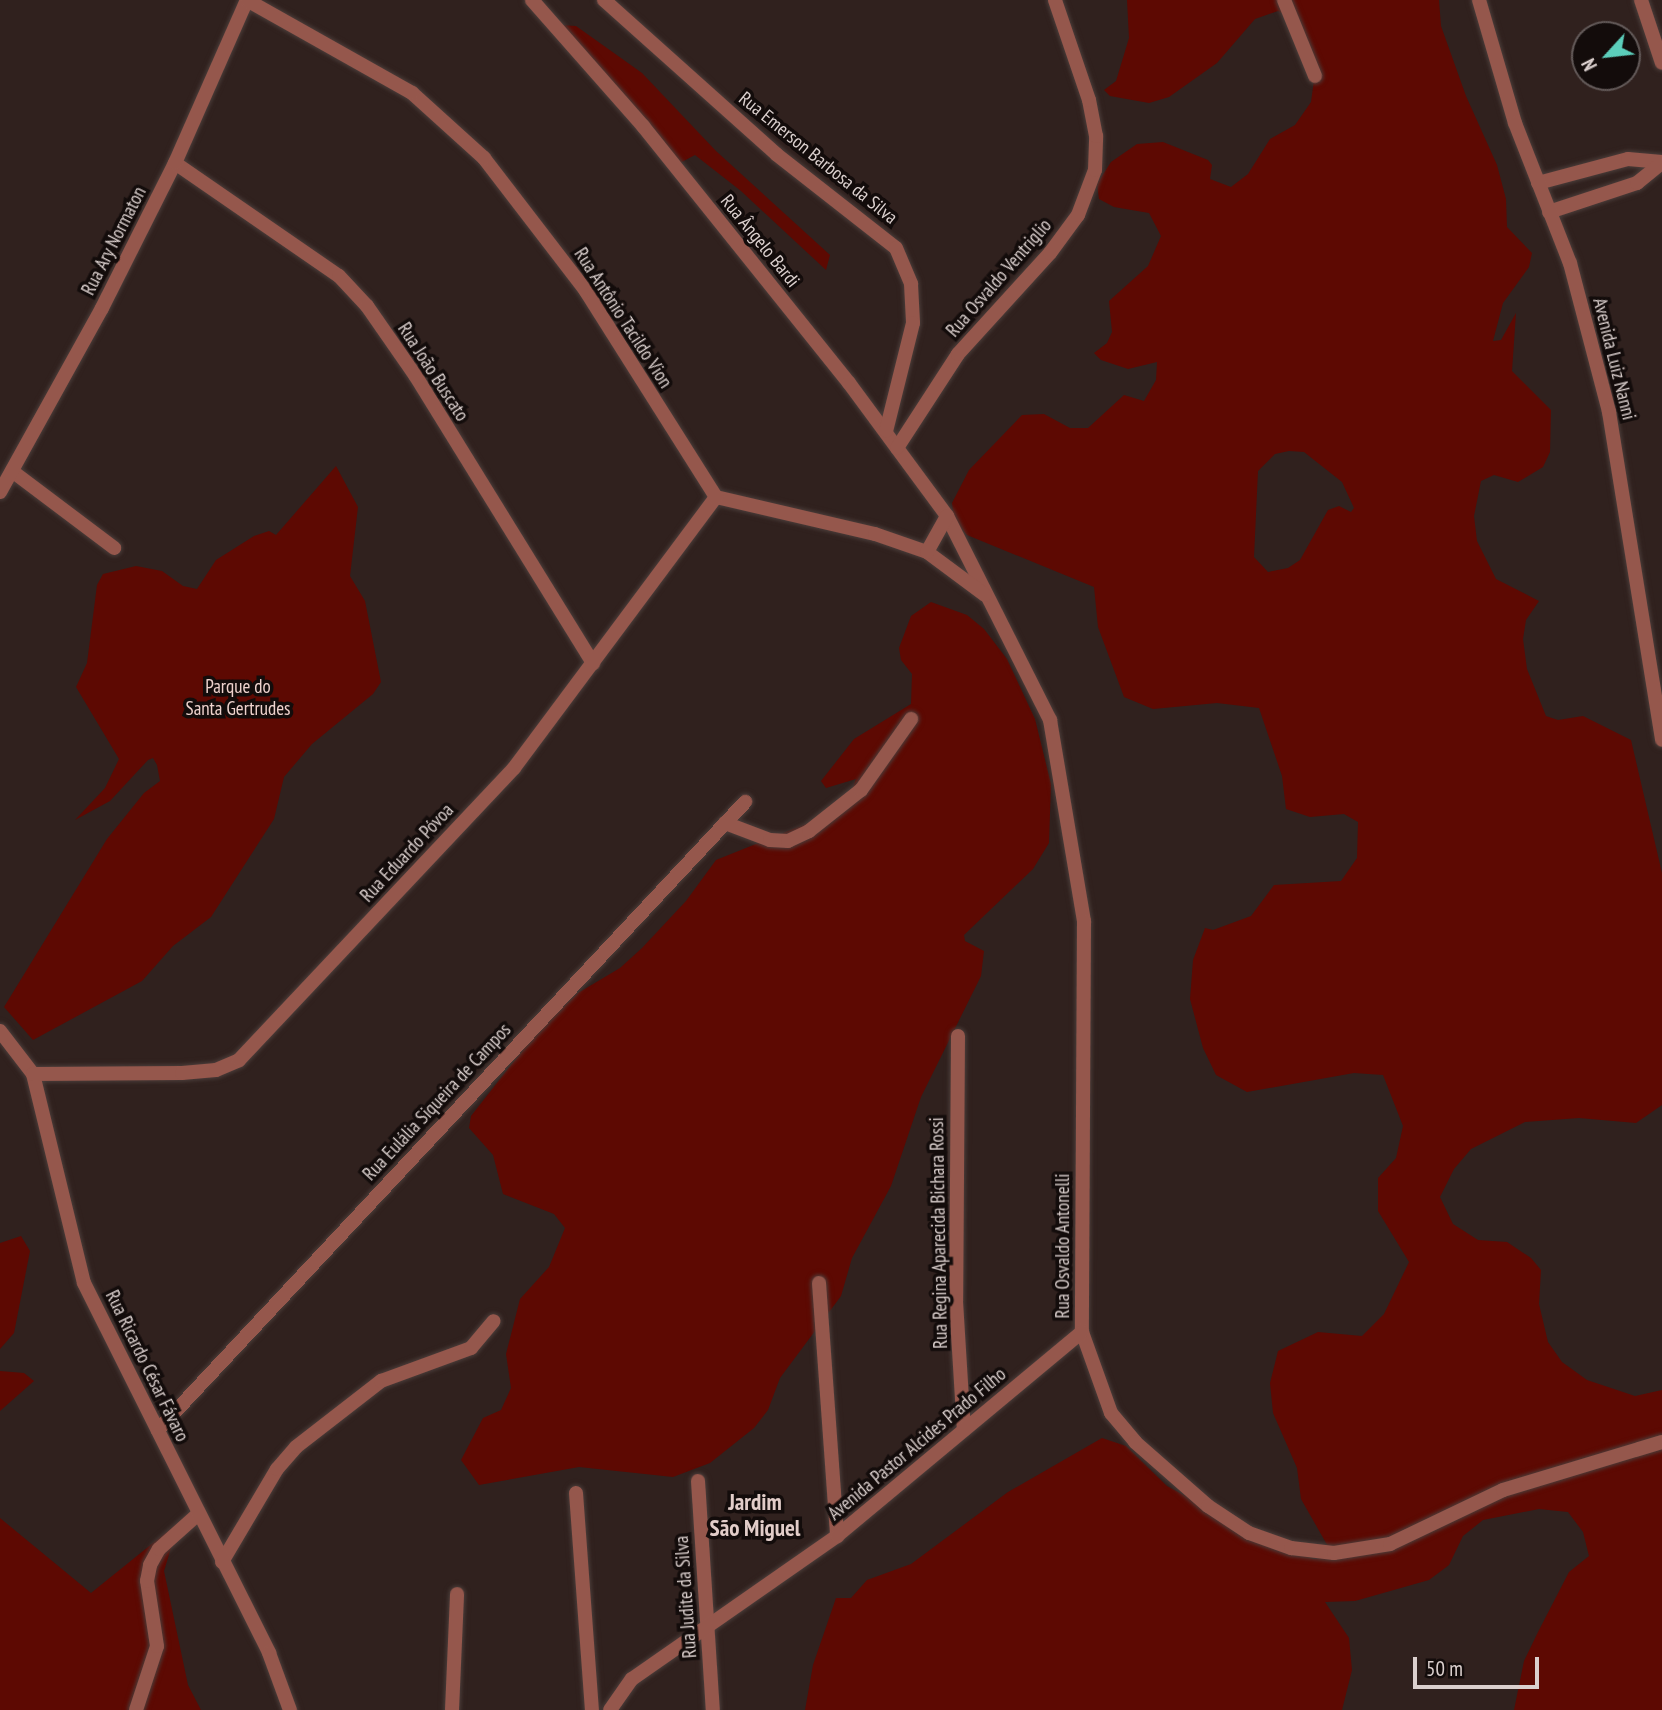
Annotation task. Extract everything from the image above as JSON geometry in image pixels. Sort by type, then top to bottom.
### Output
[{"type":"street","name":"Rua Ary Normaton","points":[[0,492],[102,308],[175,163],[247,0]]},
{"type":"street","name":"Rua Antônio Tacildo Vion","points":[[247,0],[412,93],[484,158],[586,291],[716,497]]},
{"type":"street","name":"Rua Ângelo Bardi","points":[[532,0],[643,126],[886,431],[947,516],[989,598]]},
{"type":"street","name":"Rua Emerson Barbosa da Silva","points":[[604,0],[776,154],[896,248],[911,284],[913,323],[886,431]]},
{"type":"street","name":"Rua Osvaldo Ventriglio","points":[[897,449],[958,354],[1050,253],[1079,215],[1094,170],[1096,136],[1089,100],[1055,0]]},
{"type":"street","points":[[1284,0],[1315,76]]},
{"type":"street","name":"Avenida Luiz Nanni","points":[[1479,0],[1515,123],[1570,263],[1609,412],[1662,740]]},
{"type":"street","points":[[1641,0],[1662,64]]},
{"type":"street","points":[[1538,183],[1628,159],[1662,162]]},
{"type":"street","points":[[1549,212],[1637,183],[1662,162]]},
{"type":"street","name":"Rua João Buscato","points":[[175,163],[339,276],[367,306],[415,376],[593,663]]},
{"type":"street","points":[[12,471],[114,548]]},
{"type":"street","points":[[716,497],[876,534],[927,552],[989,598]]},
{"type":"street","name":"Rua Eduardo Póvoa","points":[[33,1074],[182,1073],[216,1070],[239,1059],[514,768],[716,497]]},
{"type":"street","points":[[927,552],[947,516]]},
{"type":"street","name":"Rua Osvaldo Antonelli","points":[[989,598],[1050,720],[1084,921],[1082,1332],[1111,1413],[1135,1442],[1208,1506],[1249,1532],[1291,1548],[1334,1553],[1390,1544],[1503,1490],[1662,1442]]},
{"type":"street","points":[[725,823],[771,840],[788,841],[809,831],[861,790],[911,719]]},
{"type":"street","name":"Rua Eulália Siqueira de Campos","points":[[158,1430],[745,802]]},
{"type":"street","name":"Rua Ricardo César Fávaro","points":[[0,1031],[33,1074],[84,1283],[158,1430],[197,1515],[269,1653],[290,1710]]},
{"type":"street","name":"Rua Regina Aparecida Bichara Rossi","points":[[958,1036],[956,1301],[964,1430]]},
{"type":"street","points":[[819,1283],[837,1536]]},
{"type":"street","points":[[222,1562],[277,1469],[296,1447],[381,1381],[471,1348],[494,1321]]},
{"type":"street","name":"Avenida Pastor Alcides Prado Filho","points":[[610,1710],[632,1679],[837,1536],[1082,1332]]},
{"type":"street","name":"Rua Judite da Silva","points":[[698,1481],[713,1710]]},
{"type":"street","points":[[576,1493],[592,1710]]},
{"type":"street","points":[[136,1710],[156,1657],[147,1581],[150,1565],[159,1549],[197,1515]]},
{"type":"street","points":[[452,1710],[457,1594]]},
{"type":"green space","points":[[1127,0],[1439,0],[1441,26],[1466,96],[1497,165],[1506,199],[1507,227],[1532,253],[1529,267],[1503,303],[1493,341],[1501,340],[1516,313],[1512,371],[1551,410],[1550,452],[1543,467],[1518,482],[1494,475],[1481,481],[1474,516],[1477,541],[1496,579],[1539,601],[1526,620],[1523,639],[1527,669],[1546,716],[1558,720],[1583,716],[1631,740],[1662,873],[1662,1105],[1636,1123],[1579,1118],[1525,1122],[1471,1149],[1454,1169],[1440,1197],[1453,1224],[1478,1240],[1507,1242],[1531,1258],[1541,1270],[1539,1304],[1548,1342],[1562,1362],[1587,1380],[1635,1396],[1662,1390],[1662,1710],[1514,1710],[1524,1661],[1538,1632],[1569,1572],[1589,1556],[1583,1532],[1568,1512],[1539,1509],[1483,1520],[1463,1536],[1449,1565],[1429,1580],[1355,1601],[1325,1602],[1349,1638],[1352,1670],[1342,1710],[805,1710],[813,1665],[836,1598],[851,1598],[867,1580],[911,1564],[1008,1492],[1102,1438],[1126,1446],[1167,1486],[1282,1549],[1314,1559],[1334,1557],[1301,1499],[1297,1468],[1273,1413],[1270,1383],[1278,1351],[1318,1332],[1362,1336],[1384,1314],[1409,1262],[1378,1211],[1378,1178],[1396,1158],[1403,1126],[1383,1075],[1354,1073],[1247,1092],[1216,1075],[1203,1048],[1190,999],[1193,960],[1205,928],[1213,930],[1251,916],[1274,885],[1341,881],[1357,858],[1358,822],[1344,814],[1310,817],[1286,809],[1282,776],[1259,708],[1217,703],[1153,709],[1124,697],[1098,627],[1094,587],[967,535],[954,519],[952,503],[969,470],[1022,415],[1044,414],[1070,428],[1088,428],[1124,395],[1144,401],[1156,380],[1157,362],[1128,369],[1101,360],[1094,353],[1107,343],[1112,332],[1109,301],[1148,266],[1161,236],[1149,213],[1114,207],[1099,199],[1097,184],[1111,162],[1137,144],[1163,142],[1208,160],[1212,165],[1210,179],[1231,187],[1248,174],[1270,139],[1295,125],[1311,102],[1314,80],[1307,37],[1295,20],[1278,11],[1255,19],[1217,63],[1169,97],[1149,103],[1110,96],[1104,90],[1116,81],[1129,38]],"holes":[[[1304,452],[1342,482],[1354,508],[1351,512],[1339,506],[1328,510],[1300,560],[1288,568],[1268,572],[1254,557],[1258,471],[1275,454]]]},
{"type":"green space","points":[[559,25],[576,26],[642,73],[716,151],[830,255],[826,270],[741,191],[695,155],[678,164]]},
{"type":"green space","name":"Parque do Santa Gertrudes","points":[[336,466],[358,507],[350,576],[365,601],[381,682],[373,694],[312,744],[284,777],[274,819],[211,917],[173,946],[142,981],[33,1040],[4,1007],[107,839],[144,793],[160,781],[153,758],[148,760],[110,801],[75,820],[105,788],[119,759],[76,687],[87,663],[97,585],[103,574],[136,566],[162,571],[183,586],[197,589],[216,560],[254,536],[269,531],[276,535]]},
{"type":"green space","points":[[931,602],[967,615],[984,629],[1007,659],[1035,719],[1051,784],[1049,843],[1033,869],[964,935],[965,941],[984,951],[981,976],[921,1097],[891,1186],[852,1258],[841,1296],[780,1378],[768,1410],[754,1428],[710,1463],[673,1477],[579,1467],[479,1485],[461,1460],[483,1418],[501,1410],[511,1388],[506,1354],[520,1299],[549,1267],[565,1228],[554,1214],[503,1194],[493,1155],[469,1128],[471,1116],[537,1032],[578,993],[620,968],[642,948],[686,901],[716,860],[811,822],[852,790],[856,779],[826,788],[821,781],[854,739],[911,704],[912,674],[901,660],[899,648],[911,616]]},
{"type":"green space","points":[[21,1236],[30,1251],[14,1333],[0,1349],[0,1243]]},
{"type":"green space","points":[[0,1371],[24,1373],[34,1381],[0,1411]]},
{"type":"green space","points":[[0,1518],[91,1593],[179,1522],[164,1571],[188,1685],[201,1710],[0,1710]]},
{"type":"district","name":"Jardim São Miguel","points":[[755,1515]]}]
